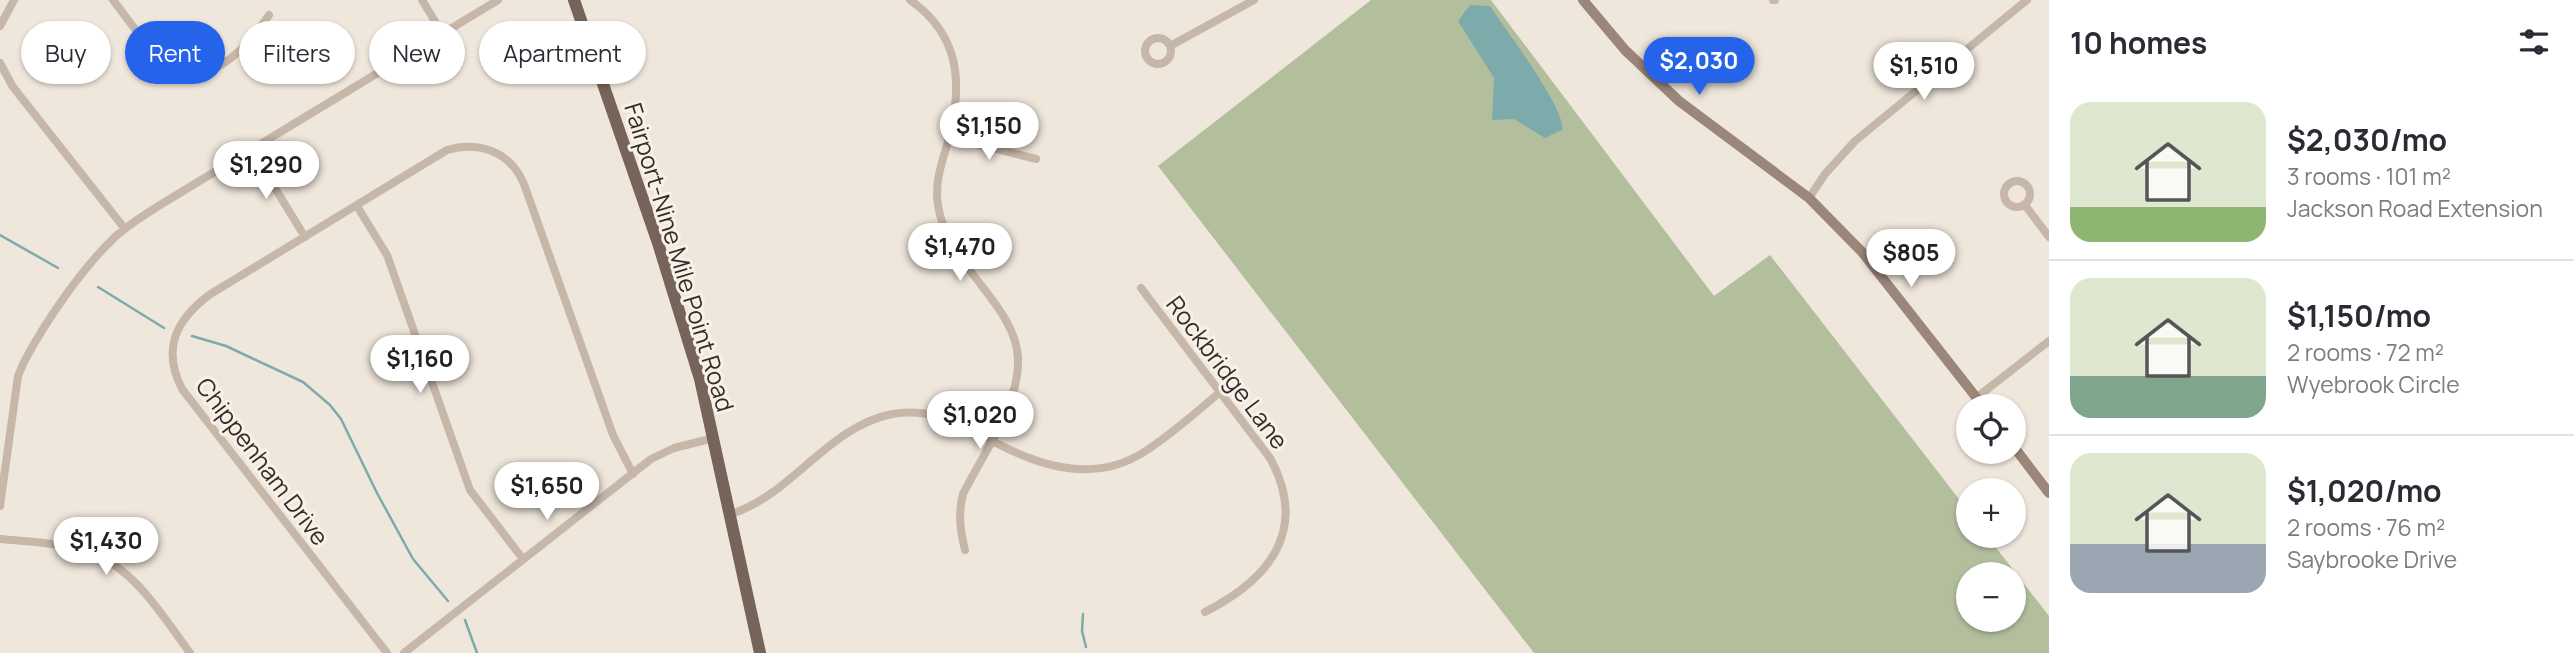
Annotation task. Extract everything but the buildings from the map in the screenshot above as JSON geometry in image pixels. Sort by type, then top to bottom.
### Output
[{"type":"main road","name":"Fairport-Nine Mile Point Road","points":[[574,0],[675,296],[714,438],[760,653]]},
{"type":"street","points":[[0,26],[14,0]]},
{"type":"street","points":[[113,0],[161,58],[172,65],[198,72],[210,70],[232,59],[253,38],[269,15]]},
{"type":"street","points":[[422,0],[435,21]]},
{"type":"street","points":[[462,21],[498,0]]},
{"type":"street","points":[[911,0],[942,32],[955,65],[957,99],[938,180],[941,220],[952,247],[1009,323],[1018,356],[1015,391],[963,494],[959,509],[965,550]]},
{"type":"street","points":[[1170,46],[1254,0]]},
{"type":"street","points":[[1583,0],[1625,50],[1679,101],[1809,198],[1862,252],[1974,394]]},
{"type":"street","points":[[1809,198],[1825,174],[1855,141],[2027,0]]},
{"type":"street","points":[[0,63],[13,87],[125,229]]},
{"type":"street","points":[[0,506],[5,429],[19,376],[30,351],[97,256],[125,229],[369,77]]},
{"type":"street","points":[[949,137],[1036,159]]},
{"type":"street","name":"Chippenham Drive","points":[[387,653],[188,400],[173,369],[175,337],[186,315],[209,295],[447,150],[461,146],[483,147],[511,162],[524,184],[613,435],[633,474]]},
{"type":"street","points":[[251,149],[305,237]]},
{"type":"street","points":[[357,205],[387,255],[470,491],[523,559]]},
{"type":"street","points":[[2025,205],[2049,237]]},
{"type":"street","name":"Rockbridge Lane","points":[[1141,288],[1270,458],[1281,482],[1287,509],[1282,539],[1271,561],[1242,589],[1205,612]]},
{"type":"street","points":[[1989,394],[2049,341]]},
{"type":"street","points":[[731,514],[754,505],[841,437],[876,418],[895,414],[933,414],[951,419],[1019,456],[1052,466],[1075,469],[1104,467],[1142,454],[1219,393]]},
{"type":"street","points":[[404,653],[666,451],[714,438]]},
{"type":"street","points":[[2026,463],[2049,493]]},
{"type":"street","points":[[0,539],[77,550],[105,559],[128,575],[190,653]]},
{"type":"green space","points":[[1371,0],[1491,0],[1714,296],[1770,255],[1956,495],[1956,548],[1996,548],[2007,562],[1956,562],[1956,632],[2026,632],[2026,586],[2049,616],[2049,653],[1534,653],[1158,166]]},
{"type":"water","points":[[1470,5],[1490,6],[1545,87],[1561,120],[1562,130],[1545,138],[1514,119],[1492,120],[1494,78],[1458,21]]},
{"type":"waterway","points":[[0,235],[58,268]]},
{"type":"waterway","points":[[98,287],[164,328]]},
{"type":"waterway","points":[[192,336],[226,346],[303,382],[330,405],[341,419],[413,559],[448,601]]},
{"type":"waterway","points":[[1083,614],[1082,631],[1086,647]]},
{"type":"waterway","points":[[465,620],[477,653]]}]
